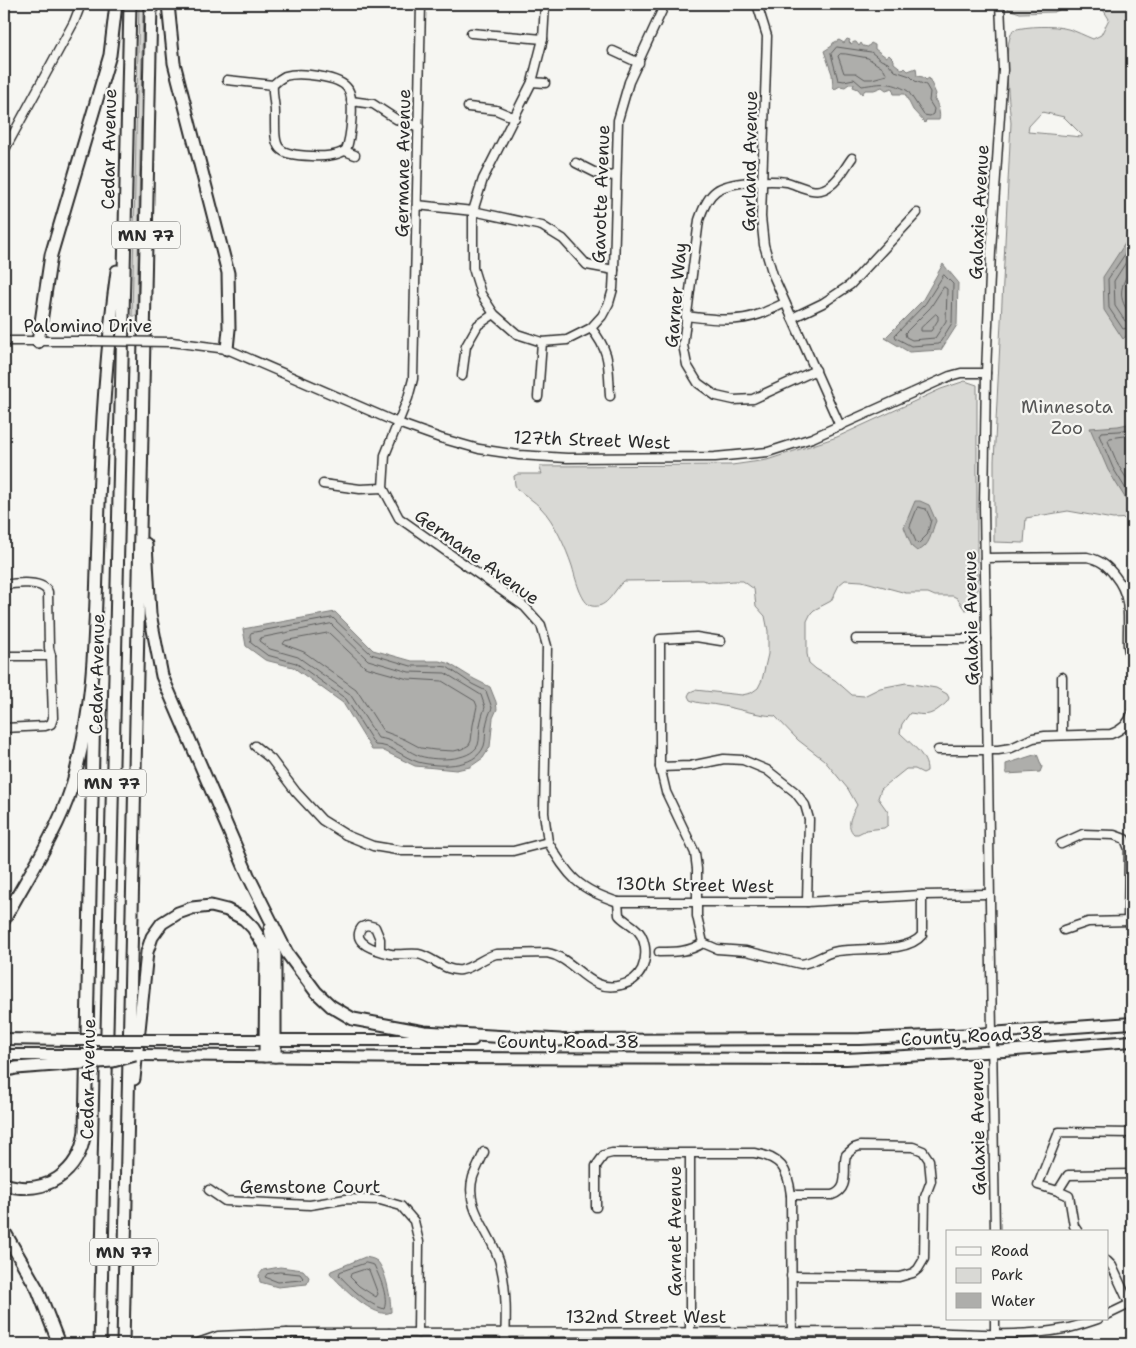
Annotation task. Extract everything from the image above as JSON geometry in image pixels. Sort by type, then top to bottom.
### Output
[{"type":"highway","points":[[38,342],[51,255],[110,55],[116,4]]},
{"type":"highway","name":"Cedar Avenue","points":[[100,1344],[130,4]]},
{"type":"highway","name":"MN 77","points":[[122,1344],[151,4]]},
{"type":"highway","points":[[168,4],[174,62],[228,273],[229,329],[226,348]]},
{"type":"highway","points":[[4,920],[51,834],[70,790],[84,734],[94,652],[103,424],[114,292],[124,222]]},
{"type":"highway","points":[[141,466],[150,614],[162,676],[248,875],[287,953],[316,992],[331,1006],[353,1019],[424,1032],[560,1040]]},
{"type":"highway","points":[[4,1184],[26,1188],[51,1182],[64,1174],[73,1164],[84,1143],[94,652]]},
{"type":"highway","points":[[126,1160],[147,952],[152,937],[162,923],[178,913],[192,908],[211,906],[227,910],[244,919],[253,928],[266,949],[270,1056]]},
{"type":"highway","points":[[268,915],[275,955],[270,1040]]},
{"type":"highway","points":[[4,1071],[68,1059],[113,1061],[135,1054]]},
{"type":"highway","points":[[4,1231],[38,1290],[59,1344]]},
{"type":"main road","name":"County Road 38","points":[[4,1039],[860,1039],[1132,1023]]},
{"type":"main road","name":"County Road 38","points":[[135,1054],[846,1059],[1132,1041]]},
{"type":"main road","points":[[4,1055],[68,1059]]},
{"type":"street","points":[[4,151],[74,22],[81,4]]},
{"type":"street","name":"Germane Avenue","points":[[421,4],[413,379],[408,398],[385,455],[383,488],[399,518],[525,607],[540,625],[547,646],[544,813],[548,842]]},
{"type":"street","points":[[544,4],[544,38],[532,82],[483,179],[473,211],[473,268],[481,294],[494,314],[517,334],[542,342],[567,340],[591,328],[602,342],[607,353],[610,396]]},
{"type":"street","name":"Gavotte Avenue","points":[[591,328],[602,316],[609,303],[613,288],[618,120],[630,82],[665,4]]},
{"type":"street","name":"Garland Avenue","points":[[757,4],[767,36],[761,217],[764,245],[773,275],[840,426]]},
{"type":"street","name":"Galaxie Avenue","points":[[995,1230],[984,506],[986,374],[991,251],[1003,70],[1000,4]]},
{"type":"street","points":[[471,33],[544,38]]},
{"type":"street","points":[[613,51],[639,63]]},
{"type":"street","points":[[227,80],[273,85],[285,76],[317,76],[344,84],[349,90],[351,101],[350,136],[345,151]]},
{"type":"street","points":[[532,82],[545,83]]},
{"type":"street","points":[[273,85],[275,141],[284,152],[296,156],[316,157],[345,151],[355,156]]},
{"type":"street","points":[[351,101],[373,104],[396,119],[419,127]]},
{"type":"street","points":[[468,107],[496,110],[515,118]]},
{"type":"street","name":"Garner Way","points":[[816,370],[753,399],[734,400],[716,396],[698,383],[687,365],[683,345],[699,220],[704,204],[714,192],[728,184],[762,180],[786,182],[813,190],[823,190],[835,182],[852,158]]},
{"type":"street","points":[[576,163],[600,175],[616,176]]},
{"type":"street","points":[[417,206],[473,211],[542,226],[563,238],[587,264],[614,270]]},
{"type":"street","points":[[792,318],[823,303],[850,285],[917,212]]},
{"type":"street","points":[[686,316],[738,320],[759,315],[785,303]]},
{"type":"street","points":[[462,376],[466,346],[478,325],[494,314]]},
{"type":"street","name":"Palomino Drive","points":[[4,341],[172,342]]},
{"type":"street","name":"127th Street West","points":[[172,342],[226,348],[398,423],[440,438],[479,449],[520,455],[567,458],[715,458],[768,452],[794,445],[840,426],[950,376],[961,373],[986,374]]},
{"type":"street","points":[[538,397],[542,342]]},
{"type":"street","points":[[323,484],[360,489],[383,488]]},
{"type":"street","points":[[985,558],[1087,557],[1108,567],[1125,591],[1128,607],[1128,649],[1132,669]]},
{"type":"street","points":[[4,585],[40,585],[47,590],[49,648],[52,656],[53,718],[51,724],[45,726],[4,728]]},
{"type":"street","points":[[703,944],[699,930],[696,903],[697,868],[695,853],[666,792],[660,767],[660,639],[696,637],[721,641]]},
{"type":"street","points":[[856,639],[986,639]]},
{"type":"street","points":[[4,656],[52,656]]},
{"type":"street","points":[[1062,677],[1062,735]]},
{"type":"street","points":[[938,750],[1011,748],[1033,738],[1062,735],[1111,734],[1119,731],[1126,725],[1132,713]]},
{"type":"street","points":[[255,746],[271,759],[296,792],[322,820],[346,835],[373,846],[403,851],[513,851],[548,842]]},
{"type":"street","points":[[660,767],[690,766],[724,759],[743,760],[767,770],[795,792],[805,805],[809,819],[806,902]]},
{"type":"street","points":[[1061,844],[1083,834],[1114,834],[1124,839],[1129,849],[1130,921],[1088,922],[1064,930]]},
{"type":"street","name":"130th Street West","points":[[548,842],[565,870],[583,887],[600,896],[618,902],[806,902],[922,895],[990,894]]},
{"type":"street","points":[[659,952],[683,951],[703,944],[716,949],[746,951],[801,964],[809,964],[831,952],[898,947],[911,944],[922,936],[922,895]]},
{"type":"street","points":[[380,950],[392,954],[419,954],[455,970],[466,968],[490,955],[496,954],[554,954],[596,984],[604,987],[618,986],[631,981],[639,974],[646,954],[644,942],[637,930],[619,915],[618,902]]},
{"type":"street","points":[[1077,1230],[1074,1226],[1069,1196],[1038,1185],[1059,1132],[1132,1133]]},
{"type":"street","points":[[791,1195],[832,1195],[840,1191],[844,1182],[846,1155],[854,1148],[860,1146],[913,1147],[922,1151],[929,1160],[932,1181],[925,1197],[925,1254],[918,1269],[913,1273],[899,1277],[791,1276]]},
{"type":"street","points":[[484,1152],[473,1178],[471,1197],[474,1209],[494,1246],[501,1266],[505,1291],[505,1344]]},
{"type":"street","points":[[596,1207],[596,1166],[604,1156],[612,1153],[690,1154]]},
{"type":"street","name":"Garnet Avenue","points":[[690,1332],[690,1154],[754,1154],[776,1160],[786,1171],[791,1195],[792,1344]]},
{"type":"street","points":[[1058,1191],[1068,1175],[1132,1174]]},
{"type":"street","name":"Gemstone Court","points":[[209,1190],[225,1201],[310,1206],[346,1199],[380,1200],[401,1206],[414,1221],[419,1242],[418,1333]]},
{"type":"street","points":[[1108,1262],[1112,1266],[1131,1304],[1108,1315]]},
{"type":"street","points":[[995,1320],[995,1344]]},
{"type":"street","name":"132nd Street West","points":[[195,1344],[218,1336],[287,1333],[931,1332],[995,1335],[1066,1329],[1095,1320]]},
{"type":"street","points":[[931,1332],[932,1344]]},
{"type":"street","points":[[287,1333],[287,1344]]},
{"type":"street","points":[[389,1333],[389,1344]]},
{"type":"green space","points":[[139,4],[143,4],[137,316],[132,316]]},
{"type":"green space","points":[[1008,4],[1062,4],[1059,10],[1054,12],[1020,13],[1008,9]]},
{"type":"green space","name":"Minnesota Zoo","points":[[1097,4],[1132,4],[1132,490],[1121,490],[1132,509],[1132,518],[1113,519],[1068,511],[1026,518],[1024,543],[994,542],[994,461],[1011,123],[1007,75],[1010,38],[1013,30],[1048,27],[1068,29],[1093,39],[1101,35],[1109,19]],"holes":[[[1042,112],[1064,117],[1082,137],[1028,132],[1029,126]]]},
{"type":"green space","points":[[965,381],[977,385],[977,592],[970,592],[970,609],[965,610],[957,598],[953,596],[906,593],[862,581],[845,580],[839,585],[831,601],[814,610],[807,621],[807,654],[809,663],[835,680],[852,695],[864,696],[880,688],[906,683],[936,688],[947,694],[949,698],[945,704],[930,714],[910,713],[902,724],[900,733],[922,755],[927,765],[927,771],[923,773],[915,769],[906,769],[881,789],[878,798],[888,812],[888,825],[884,828],[866,830],[854,834],[851,831],[850,824],[851,816],[857,805],[848,789],[824,760],[798,740],[775,716],[697,702],[690,700],[688,696],[690,692],[695,690],[742,695],[751,693],[758,688],[762,680],[768,654],[768,631],[765,616],[756,606],[754,589],[743,581],[624,581],[607,602],[598,606],[592,606],[588,604],[582,595],[555,527],[541,508],[517,489],[514,476],[518,474],[542,474],[539,466],[732,465],[767,460],[837,437],[941,389]]},
{"type":"water","points":[[847,39],[850,40],[851,44],[856,42],[859,46],[861,43],[863,46],[868,47],[871,43],[875,45],[875,49],[886,57],[889,55],[894,60],[894,63],[903,70],[905,68],[908,71],[916,68],[917,76],[923,77],[926,80],[929,78],[936,94],[934,100],[939,110],[939,120],[926,120],[925,123],[913,110],[905,94],[894,94],[892,88],[886,90],[882,87],[874,90],[865,90],[862,94],[853,87],[854,84],[849,84],[845,87],[840,86],[835,89],[824,51],[832,46],[833,43],[839,40],[844,43]]},
{"type":"water","points":[[1128,239],[1132,239],[1132,331],[1123,339],[1104,310],[1103,277]]},
{"type":"water","points":[[943,264],[958,282],[957,325],[941,350],[909,352],[885,338],[922,301]]},
{"type":"water","points":[[1132,423],[1132,509],[1108,470],[1090,428]]},
{"type":"water","points":[[915,501],[929,505],[936,521],[928,542],[922,549],[917,551],[912,547],[904,527]]},
{"type":"water","points":[[335,612],[373,650],[412,661],[448,663],[490,687],[497,709],[493,718],[490,747],[483,758],[470,767],[456,770],[415,766],[382,750],[372,750],[343,703],[293,667],[265,660],[246,646],[243,629]]},
{"type":"water","points":[[1037,754],[1042,767],[1040,772],[1006,774],[1006,764]]},
{"type":"water","points":[[365,1257],[377,1261],[383,1271],[389,1293],[391,1312],[384,1313],[367,1307],[349,1293],[330,1273]]},
{"type":"water","points":[[280,1267],[303,1270],[309,1277],[307,1284],[278,1287],[260,1282],[259,1275],[263,1270]]}]
